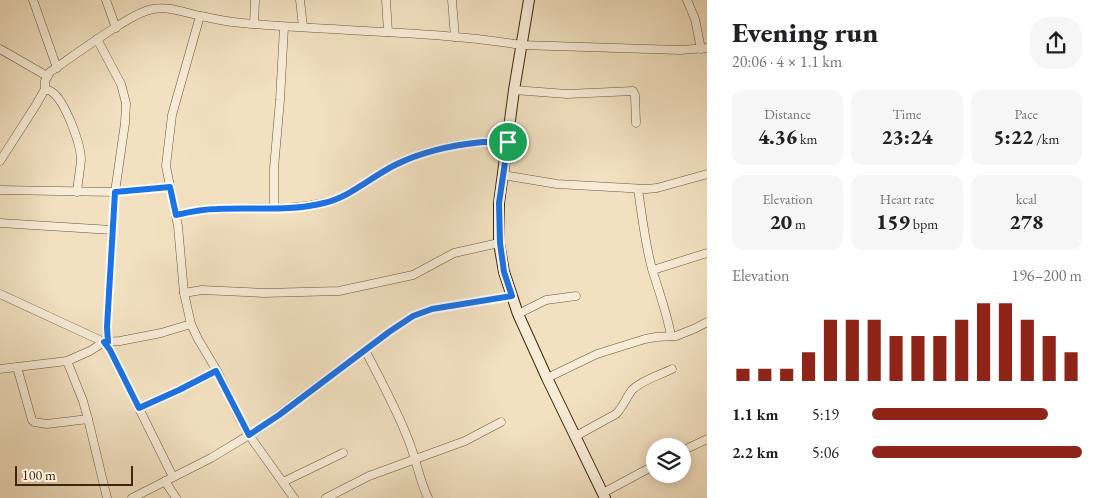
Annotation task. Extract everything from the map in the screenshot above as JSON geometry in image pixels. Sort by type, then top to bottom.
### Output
[{"type":"street","points":[[33,0],[57,68]]},
{"type":"street","points":[[106,0],[116,28]]},
{"type":"street","points":[[254,24],[255,0]]},
{"type":"street","points":[[300,0],[304,27]]},
{"type":"street","points":[[386,0],[388,32]]},
{"type":"street","points":[[452,0],[455,37]]},
{"type":"street","points":[[529,0],[514,90],[499,203],[500,243],[504,272],[518,314],[604,495],[646,470]]},
{"type":"street","points":[[0,160],[45,89],[47,76],[97,39],[134,16],[170,4],[200,16],[239,23],[284,27],[455,37],[521,45],[704,49],[687,0]]},
{"type":"street","points":[[200,16],[172,115],[166,166],[178,226],[184,293],[191,324],[249,435],[294,498]]},
{"type":"street","points":[[274,208],[274,168],[284,27]]},
{"type":"street","points":[[97,39],[120,84],[126,103],[115,192],[106,342],[173,477]]},
{"type":"street","points":[[0,49],[47,76]]},
{"type":"street","points":[[45,89],[52,92],[59,100],[68,116],[77,140],[81,159],[77,192]]},
{"type":"street","points":[[514,90],[567,94],[633,91],[635,95],[636,123]]},
{"type":"street","points":[[176,215],[216,209],[296,208],[325,203],[344,196],[393,166],[418,154],[459,144],[508,142]]},
{"type":"street","points":[[503,175],[557,184],[638,189],[657,188],[707,174]]},
{"type":"street","points":[[0,190],[115,192],[170,187]]},
{"type":"street","points":[[638,189],[646,242],[671,336]]},
{"type":"street","points":[[0,223],[112,230]]},
{"type":"street","points":[[184,293],[202,290],[264,293],[339,291],[413,275],[454,253],[500,243]]},
{"type":"street","points":[[653,270],[707,253]]},
{"type":"street","points":[[0,294],[106,342]]},
{"type":"street","points":[[132,498],[211,458],[249,435],[413,316],[432,309],[512,296]]},
{"type":"street","points":[[518,314],[546,300],[576,296]]},
{"type":"street","points":[[547,378],[597,354],[650,338],[686,332],[707,322]]},
{"type":"street","points":[[0,368],[67,361],[106,342],[120,341],[191,324]]},
{"type":"street","points":[[365,350],[400,419],[428,498]]},
{"type":"street","points":[[67,361],[83,401],[107,498]]},
{"type":"street","points":[[16,367],[34,422],[46,424],[88,419]]},
{"type":"street","points":[[576,436],[616,414],[632,390],[672,369]]},
{"type":"street","points":[[139,408],[216,371]]},
{"type":"street","points":[[326,498],[369,476],[465,441],[501,422]]},
{"type":"street","points":[[691,447],[707,439]]},
{"type":"street","points":[[284,482],[343,453]]},
{"type":"street","points":[[165,481],[176,498]]},
{"type":"route","points":[[508,142],[499,203],[500,243],[504,272],[512,296],[432,309],[413,316],[249,435],[216,371],[139,408],[110,350],[104,342],[108,342],[107,327],[115,192],[170,187],[176,215],[216,209],[296,208],[325,203],[344,196],[393,166],[418,154],[459,144],[508,142]]}]
